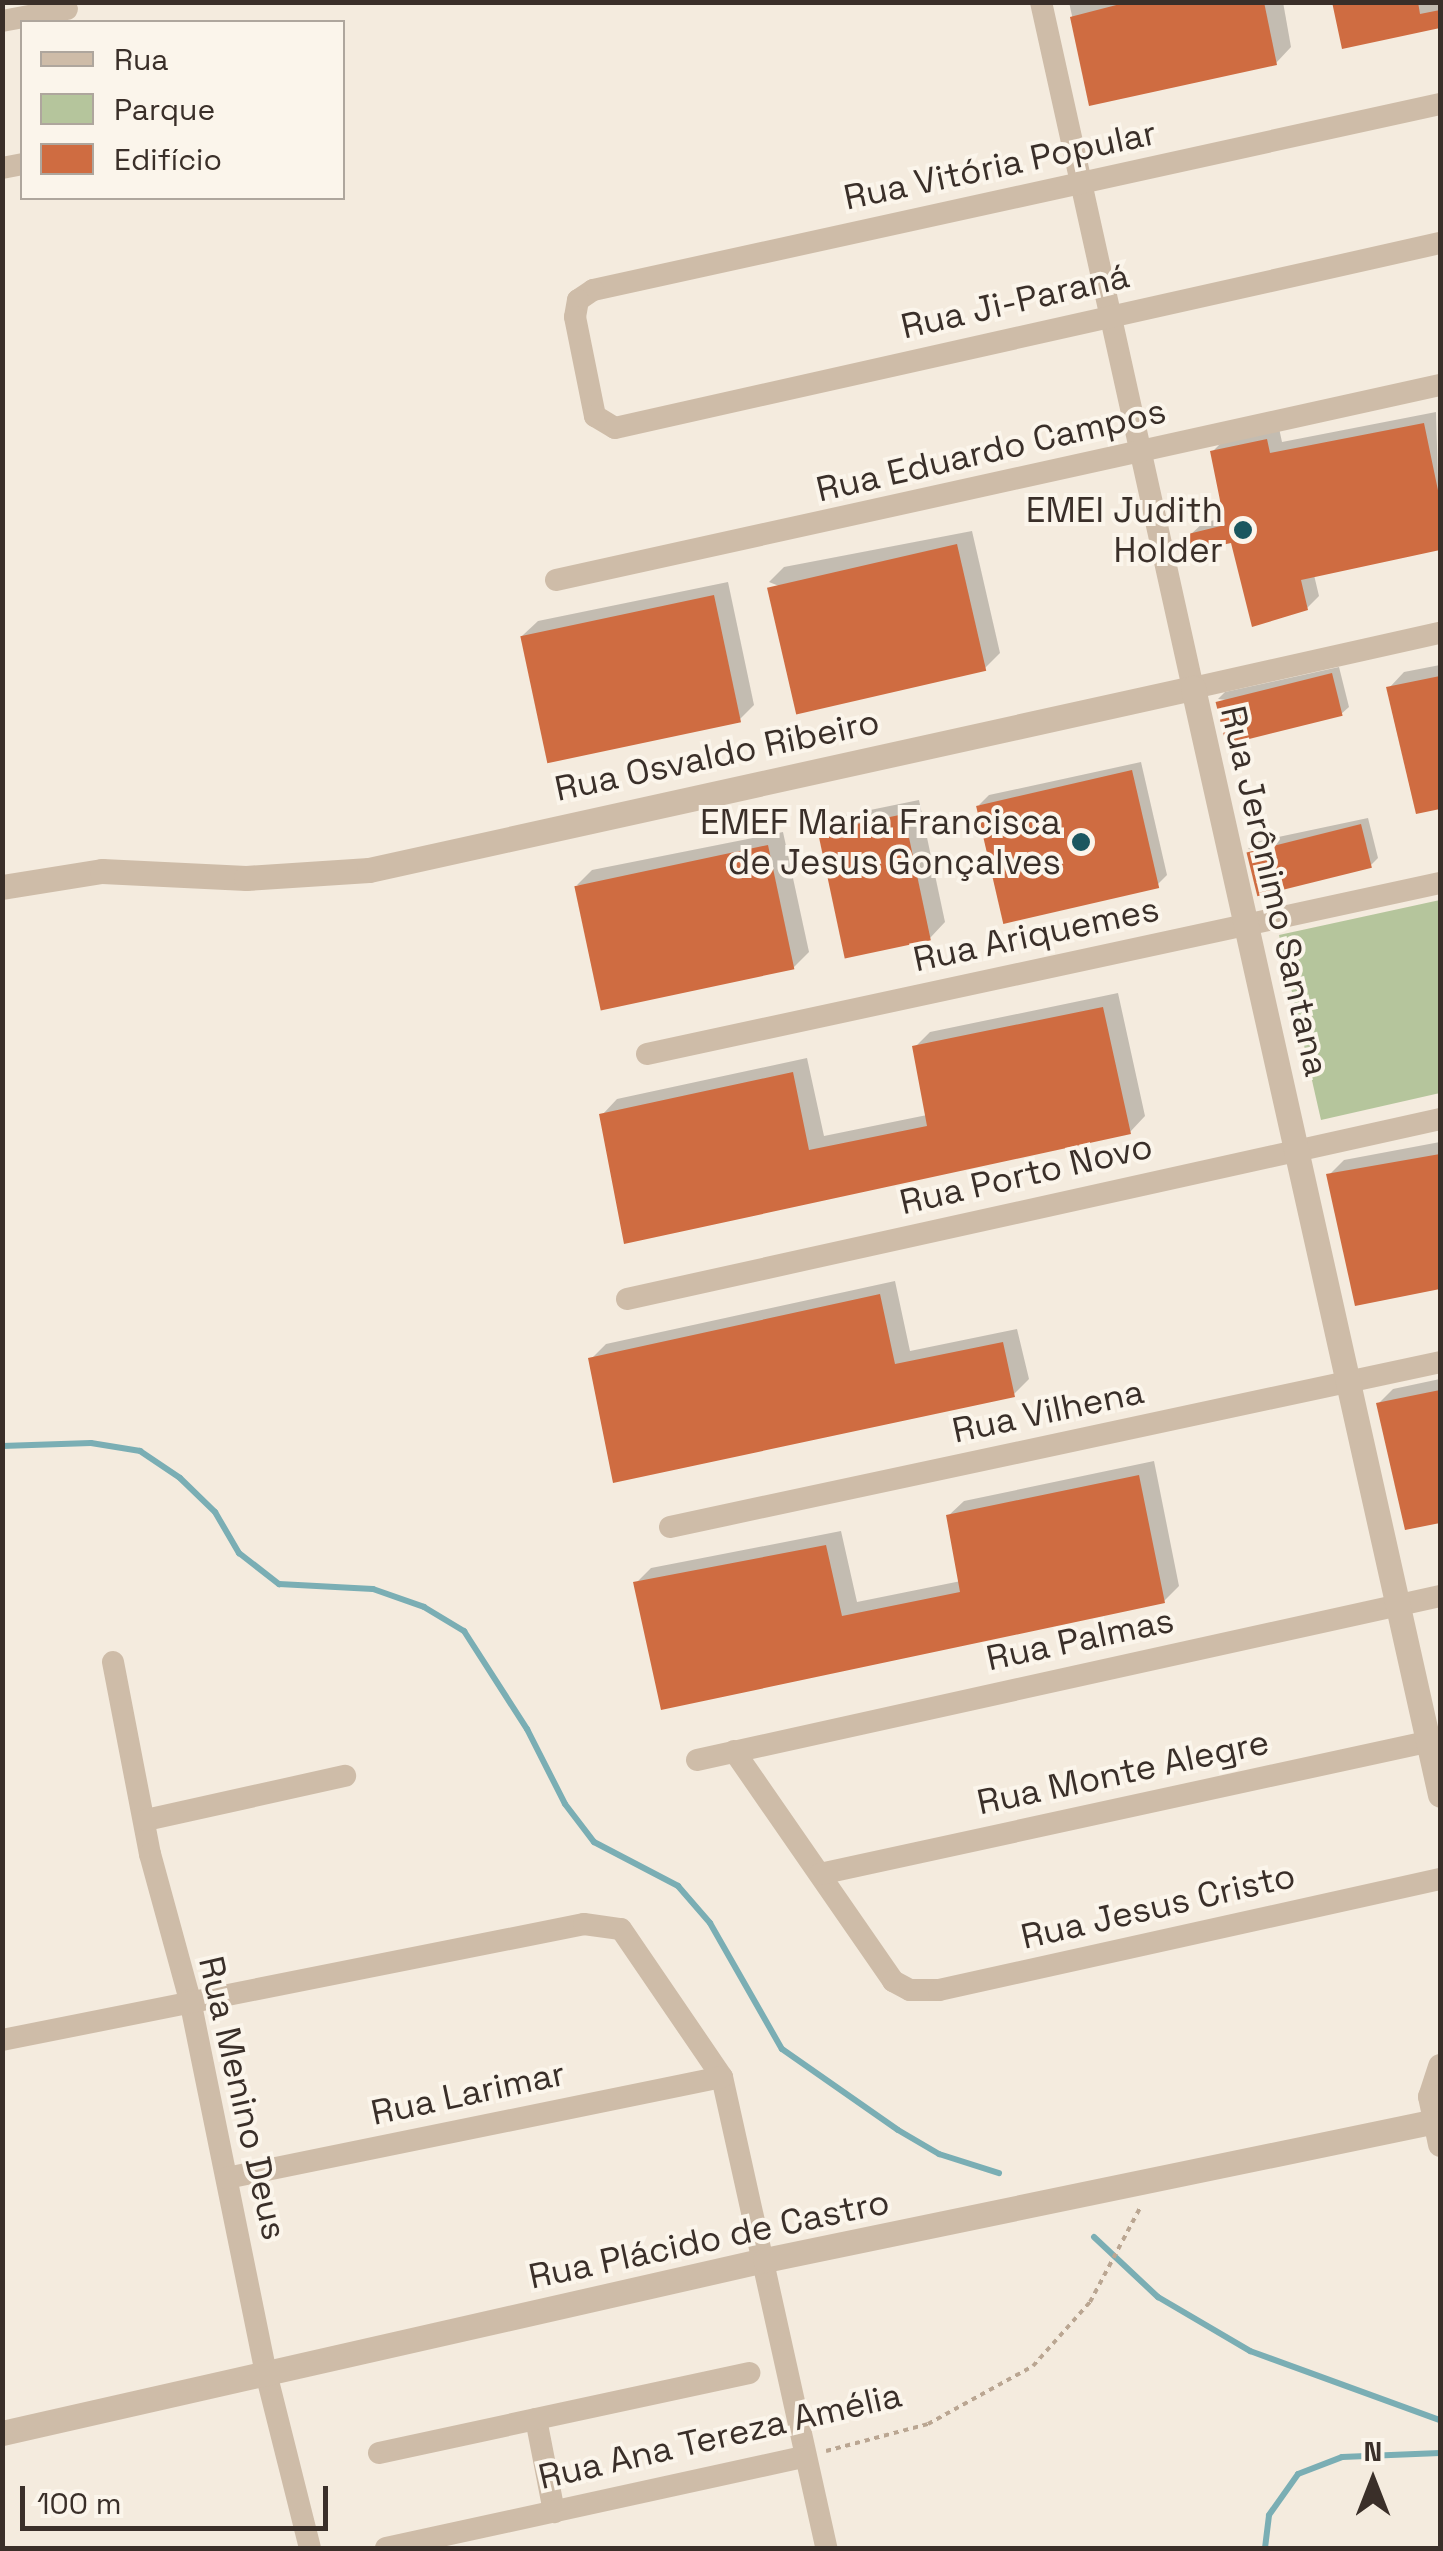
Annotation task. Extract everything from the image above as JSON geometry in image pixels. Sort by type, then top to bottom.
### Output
[{"type":"street","name":"Rua Jerônimo Santana","points":[[1041,2],[1399,1605],[1434,1740],[1440,1795]]},
{"type":"street","points":[[2,20],[68,11]]},
{"type":"street","name":"Rua Vitória Popular","points":[[606,426],[593,406],[575,317],[578,300],[593,290],[1440,104]]},
{"type":"street","name":"Rua Ji-Paraná","points":[[606,426],[1440,243]]},
{"type":"street","name":"Rua Eduardo Campos","points":[[556,580],[1440,386]]},
{"type":"street","name":"Rua Osvaldo Ribeiro","points":[[2,887],[102,871],[246,878],[369,870],[1440,632]]},
{"type":"street","name":"Rua Ariquemes","points":[[647,1054],[1440,883]]},
{"type":"street","name":"Rua Porto Novo","points":[[627,1299],[1440,1119]]},
{"type":"street","name":"Rua Vilhena","points":[[670,1526],[1440,1362]]},
{"type":"street","name":"Rua Palmas","points":[[697,1760],[1440,1596]]},
{"type":"street","name":"Rua Menino Deus","points":[[113,1662],[190,2000],[266,2372],[310,2548]]},
{"type":"street","name":"Rua Monte Alegre","points":[[820,1874],[1434,1740]]},
{"type":"street","points":[[734,1751],[820,1874]]},
{"type":"street","points":[[146,1820],[345,1776]]},
{"type":"street","name":"Rua Jesus Cristo","points":[[820,1874],[893,1981],[910,1990],[938,1990],[1440,1879]]},
{"type":"street","points":[[2,2040],[190,2000],[600,1924],[626,1933],[722,2077],[826,2548]]},
{"type":"street","points":[[1436,2132],[1430,2096],[1440,2066]]},
{"type":"street","name":"Rua Larimar","points":[[227,2178],[722,2077]]},
{"type":"street","name":"Rua Plácido de Castro","points":[[2,2433],[765,2260],[1436,2132]]},
{"type":"street","points":[[379,2452],[749,2373]]},
{"type":"street","points":[[536,2418],[554,2512]]},
{"type":"street","name":"Rua Ana Tereza Amélia","points":[[386,2548],[805,2457]]},
{"type":"path","name":"Rua Ana Tereza Amélia","points":[[805,2457],[928,2424],[1033,2366],[1090,2302],[1134,2224]]},
{"type":"green space","points":[[1440,900],[1440,1093],[1321,1120],[1279,935]]},
{"type":"building","points":[[1128,2],[1264,2],[1277,65],[1089,106],[1070,17]]},
{"type":"building","points":[[1332,2],[1418,2],[1420,14],[1440,10],[1440,28],[1342,49]]},
{"type":"building","points":[[1424,423],[1440,500],[1440,550],[1301,580],[1308,610],[1252,627],[1231,543],[1190,552],[1188,534],[1225,525],[1210,451],[1267,439],[1270,453]]},
{"type":"building","points":[[957,544],[986,671],[796,715],[767,588]]},
{"type":"building","points":[[714,595],[741,722],[547,763],[520,636]]},
{"type":"building","points":[[1332,673],[1343,716],[1226,745],[1216,702]]},
{"type":"building","points":[[1440,676],[1440,809],[1416,814],[1386,687]]},
{"type":"building","points":[[1132,770],[1159,888],[1003,924],[976,806]]},
{"type":"building","points":[[904,814],[931,940],[845,958],[818,832]]},
{"type":"building","points":[[1361,824],[1372,868],[1257,896],[1247,853]]},
{"type":"building","points":[[768,845],[794,969],[601,1010],[574,886]]},
{"type":"building","points":[[1103,1007],[1131,1134],[624,1244],[599,1114],[793,1072],[809,1150],[927,1126],[912,1046]]},
{"type":"building","points":[[1440,1154],[1440,1289],[1355,1306],[1326,1174]]},
{"type":"building","points":[[880,1294],[895,1364],[1003,1342],[1015,1397],[613,1483],[588,1358]]},
{"type":"building","points":[[1440,1390],[1440,1523],[1405,1530],[1376,1403]]},
{"type":"building","points":[[1139,1475],[1165,1603],[661,1710],[633,1582],[826,1545],[842,1616],[960,1592],[946,1515]]},
{"type":"waterway","points":[[2,1446],[91,1443],[140,1451],[180,1478],[215,1512],[239,1553],[279,1584],[373,1589],[424,1607],[464,1631],[527,1729],[565,1804],[594,1842],[678,1886],[710,1923],[782,2049],[939,2154],[999,2173]]},
{"type":"waterway","points":[[1094,2237],[1158,2297],[1250,2351],[1440,2420]]},
{"type":"waterway","points":[[1265,2548],[1269,2515],[1298,2474],[1342,2457],[1440,2453]]},
{"type":"place","name":"EMEI Judith Holder","points":[[1243,530]]},
{"type":"place","name":"EMEF Maria Francisca de Jesus Gonçalves","points":[[1081,842]]}]
